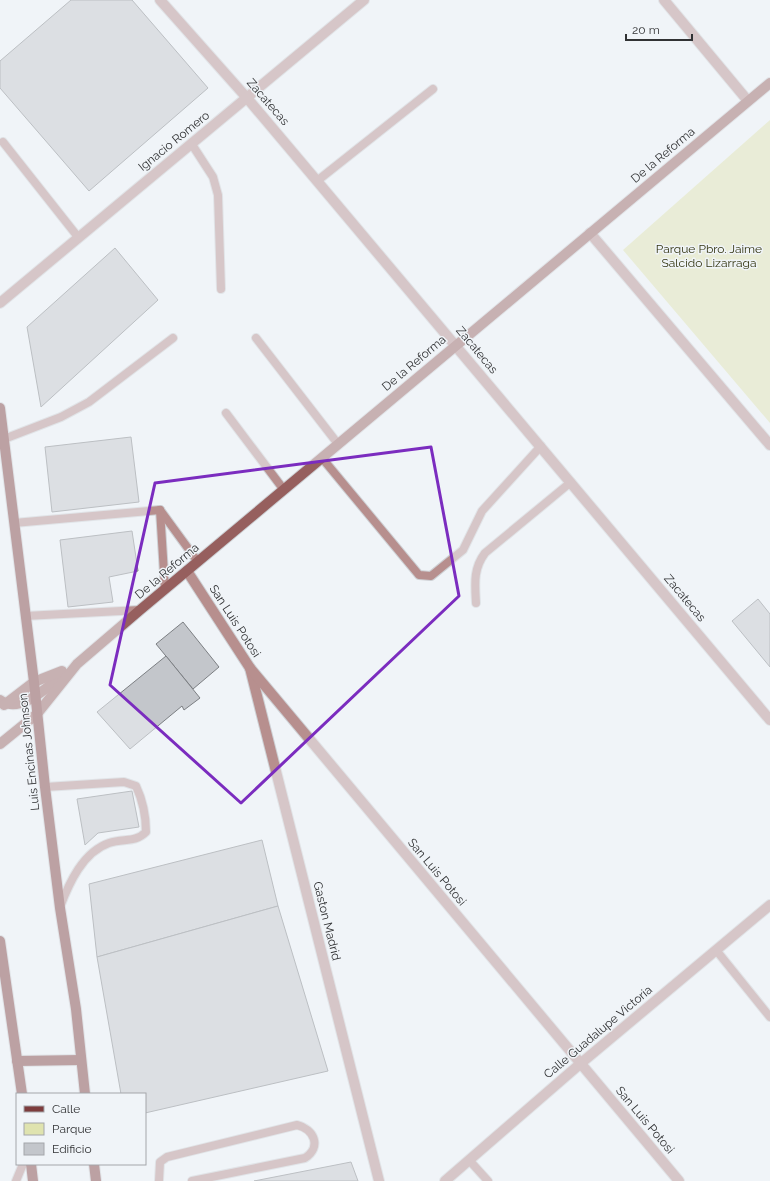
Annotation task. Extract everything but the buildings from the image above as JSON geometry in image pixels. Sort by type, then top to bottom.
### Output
[{"type":"main road","name":"De la Reforma","points":[[0,744],[37,714],[77,664],[770,83]]},
{"type":"main road","name":"Luis Encinas Johnson","points":[[0,408],[34,682],[45,787],[60,908],[76,1009],[85,1093]]},
{"type":"main road","name":"De la Reforma","points":[[2,704],[34,682],[77,664]]},
{"type":"main road","points":[[2,704],[20,704],[35,696],[77,664]]},
{"type":"main road","points":[[0,948],[22,1093]]},
{"type":"main road","points":[[17,1061],[81,1060]]},
{"type":"main road","points":[[31,1165],[33,1181]]},
{"type":"main road","points":[[94,1165],[96,1181]]},
{"type":"street","name":"Zacatecas","points":[[160,0],[247,98],[770,720]]},
{"type":"street","name":"Ignacio Romero","points":[[0,303],[364,0]]},
{"type":"street","points":[[664,0],[748,101]]},
{"type":"street","points":[[590,233],[770,445]]},
{"type":"street","name":"San Luis Potosi","points":[[187,571],[250,668],[679,1181]]},
{"type":"street","name":"Gaston Madrid","points":[[250,668],[379,1181]]},
{"type":"street","name":"Calle Guadalupe Victoria","points":[[444,1181],[580,1064],[770,905]]},
{"type":"lane","points":[[317,181],[433,89]]},
{"type":"lane","points":[[3,142],[78,237]]},
{"type":"lane","points":[[192,143],[213,177],[218,195],[221,289]]},
{"type":"lane","points":[[4,439],[61,417],[90,402],[173,338]]},
{"type":"lane","points":[[256,338],[338,444]]},
{"type":"lane","points":[[226,413],[284,490]]},
{"type":"lane","points":[[322,458],[419,575],[431,576],[462,550],[482,511],[541,446]]},
{"type":"lane","points":[[476,603],[476,571],[479,561],[485,554],[571,482]]},
{"type":"lane","points":[[14,523],[160,510]]},
{"type":"lane","points":[[160,510],[198,562]]},
{"type":"lane","points":[[160,510],[165,589]]},
{"type":"lane","points":[[25,616],[140,610]]},
{"type":"lane","points":[[45,787],[124,782],[136,786],[141,796],[146,822],[146,832],[140,838],[109,843],[92,853],[69,884],[60,908]]},
{"type":"lane","points":[[716,950],[770,1017]]},
{"type":"lane","points":[[159,1181],[160,1162],[167,1157],[297,1125],[310,1130],[314,1137],[315,1145],[313,1151],[305,1158],[192,1181]]},
{"type":"lane","points":[[469,1160],[488,1181]]},
{"type":"lane","points":[[16,1181],[23,1165]]},
{"type":"highlighted area","points":[[431,447],[459,596],[241,803],[110,685],[155,483]]},
{"type":"green space","name":"Parque Pbro. Jaime Salcido Lizarraga","points":[[770,120],[770,423],[623,250]]}]
